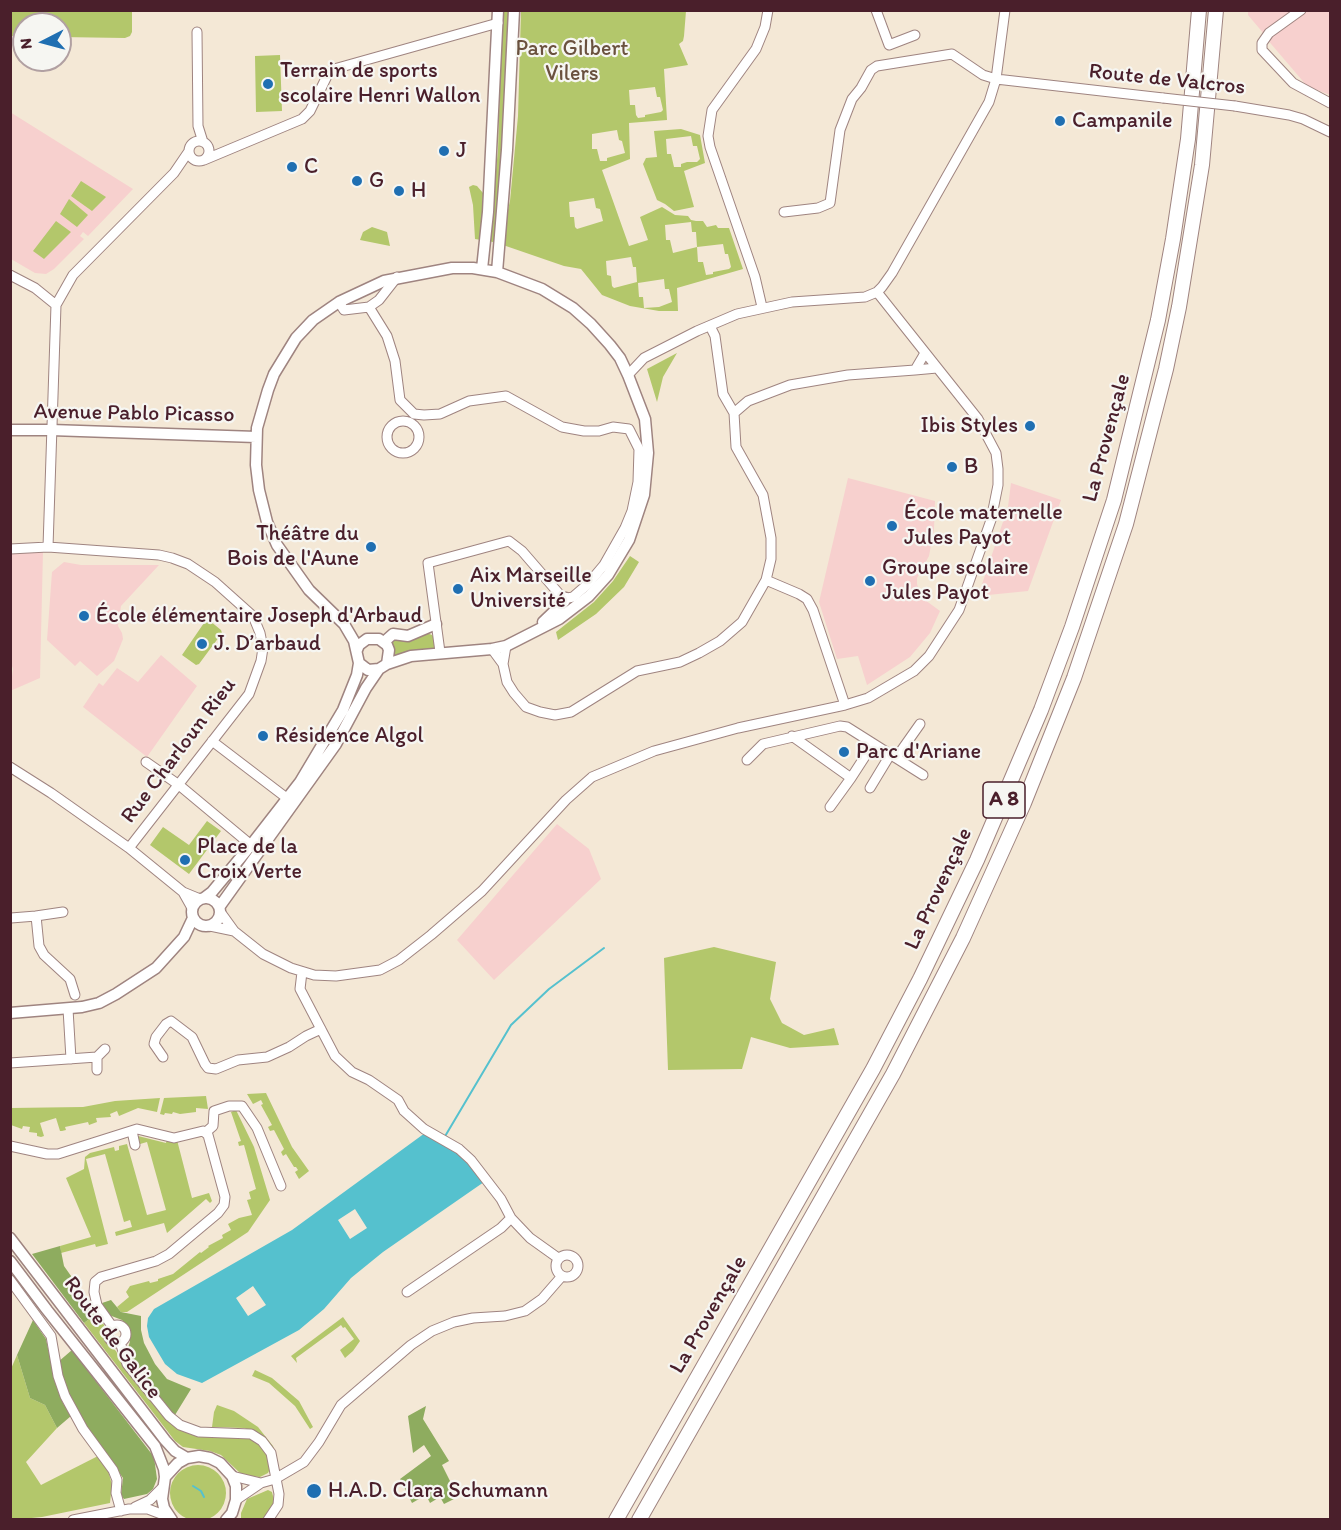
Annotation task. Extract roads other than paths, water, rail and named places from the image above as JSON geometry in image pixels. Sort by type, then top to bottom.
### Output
[{"type":"highway","name":"La Provençale","points":[[616,1520],[873,1069],[920,979],[977,860],[1041,710],[1072,627],[1114,500],[1158,320],[1188,139],[1199,10]]},
{"type":"highway","name":"La Provençale","points":[[639,1520],[893,1074],[972,917],[1024,803],[1074,678],[1126,524],[1169,359],[1203,165],[1216,10]]},
{"type":"main road","points":[[482,269],[488,212],[498,10]]},
{"type":"main road","points":[[497,272],[507,150],[514,10]]},
{"type":"main road","points":[[184,937],[193,913],[202,898],[212,892],[288,799],[343,710],[357,675],[359,663],[357,650],[344,624],[309,590],[277,545],[260,499],[256,436],[268,390],[289,347],[305,327],[372,286],[397,277],[452,268],[482,269],[497,272],[542,289],[563,301],[591,324],[620,358],[645,419],[648,453],[644,495],[629,540],[608,575],[589,596],[559,619],[511,644],[492,649],[411,656],[368,670],[359,663]]},
{"type":"main road","name":"Avenue Pablo Picasso","points":[[10,430],[256,436]]},
{"type":"main road","points":[[511,644],[552,615],[564,602],[563,597]]},
{"type":"main road","points":[[384,642],[393,634],[408,636],[436,624]]},
{"type":"main road","points":[[10,1013],[68,1009],[99,1002],[116,994],[156,968],[184,937],[218,921],[220,909],[336,744],[366,688],[383,667],[389,650],[384,642],[368,638],[359,645],[357,650]]},
{"type":"main road","points":[[202,898],[210,898],[220,909]]},
{"type":"main road","points":[[193,913],[201,926],[208,926]]},
{"type":"main road","name":"Route de Galice","points":[[10,1238],[165,1440],[175,1451],[187,1458]]},
{"type":"main road","name":"Route de Galice","points":[[10,1261],[155,1446],[164,1469],[164,1508],[170,1518]]},
{"type":"main road","points":[[163,1483],[178,1463],[187,1458],[199,1456],[220,1463],[232,1476],[236,1486],[236,1500],[230,1517]]},
{"type":"street","points":[[762,307],[708,136],[712,110],[756,49],[765,27],[768,10]]},
{"type":"street","points":[[876,10],[889,45],[915,35]]},
{"type":"street","points":[[620,358],[636,360],[644,358],[737,314],[762,307],[807,300],[866,297],[877,292],[892,273],[989,102],[996,79],[1005,10]]},
{"type":"street","name":"Route de Valcros","points":[[1301,10],[1269,33],[1262,43],[1262,50],[1293,83],[1330,103]]},
{"type":"street","points":[[178,167],[201,161],[302,119],[310,111],[327,76],[334,69],[498,22]]},
{"type":"street","points":[[197,32],[198,146],[192,159],[201,161]]},
{"type":"street","name":"Route de Valcros","points":[[784,212],[818,208],[830,203],[840,130],[852,99],[871,70],[877,66],[952,54],[983,75],[996,79],[1235,106],[1289,115],[1330,132]]},
{"type":"street","points":[[198,146],[227,149]]},
{"type":"street","points":[[198,146],[209,152],[201,161]]},
{"type":"street","points":[[48,548],[56,305],[73,275],[198,146]]},
{"type":"street","points":[[10,275],[35,288],[56,305]]},
{"type":"street","points":[[342,306],[369,307],[379,300],[397,277]]},
{"type":"street","points":[[220,909],[234,932],[263,954],[291,968],[327,976],[346,976],[380,969],[399,960],[482,891],[566,800],[592,777],[654,751],[738,728],[868,698],[914,671],[929,656],[959,610],[991,520],[998,484],[996,453],[978,419],[877,292]]},
{"type":"street","points":[[369,307],[387,336],[395,361],[400,400],[411,418],[440,414],[469,401],[506,396],[562,427],[584,431],[599,431],[613,427],[629,429],[639,449],[638,482],[632,511],[618,542],[604,565],[577,595],[563,597],[522,551],[509,542],[428,563],[440,652]]},
{"type":"street","points":[[492,649],[503,664],[507,682],[526,707],[555,715],[571,712],[637,671],[680,662],[720,641],[742,622],[766,580],[771,559],[771,538],[759,486],[736,447],[734,413],[723,394],[715,336],[710,326]]},
{"type":"street","points":[[915,370],[925,353]]},
{"type":"street","points":[[628,375],[644,358]]},
{"type":"street","points":[[734,413],[748,401],[790,385],[848,375],[937,368]]},
{"type":"street","name":"Rue Charloun Rieu","points":[[10,549],[48,548],[159,555],[172,558],[188,564],[215,582],[253,616],[260,633],[263,648],[258,674],[249,694],[129,848]]},
{"type":"street","points":[[766,580],[807,599],[813,610],[845,705]]},
{"type":"street","points":[[503,664],[511,644]]},
{"type":"street","points":[[870,788],[920,724]]},
{"type":"street","points":[[747,760],[763,744],[840,726],[847,728],[923,775]]},
{"type":"street","points":[[792,736],[851,778]]},
{"type":"street","points":[[212,741],[288,799]]},
{"type":"street","points":[[830,807],[873,744]]},
{"type":"street","points":[[146,762],[179,785],[251,845]]},
{"type":"street","points":[[10,767],[129,848],[183,892],[202,898]]},
{"type":"street","points":[[183,892],[193,913]]},
{"type":"street","points":[[10,918],[63,912]]},
{"type":"street","points":[[36,916],[39,946],[49,961],[70,979],[75,995]]},
{"type":"street","points":[[208,926],[234,932]]},
{"type":"street","points":[[302,972],[300,988],[334,1056],[352,1072],[369,1080],[398,1100],[404,1111],[428,1131],[458,1148],[471,1160],[501,1199],[511,1218],[530,1238],[558,1258]]},
{"type":"street","points":[[68,1009],[71,1059]]},
{"type":"street","points":[[163,1057],[154,1044],[166,1023],[171,1021],[192,1037],[208,1068],[216,1069],[238,1060],[267,1057],[321,1029]]},
{"type":"street","points":[[97,1070],[97,1058],[105,1049]]},
{"type":"street","points":[[10,1063],[97,1058]]},
{"type":"street","points":[[10,1146],[47,1154],[58,1154],[137,1129],[174,1138],[206,1132],[213,1126],[214,1111],[229,1106],[242,1106],[257,1128],[281,1186]]},
{"type":"street","points":[[132,1131],[135,1145]]},
{"type":"street","points":[[206,1132],[225,1197],[224,1205],[218,1213],[170,1254],[156,1261],[101,1277],[95,1282],[94,1292],[97,1305],[112,1326],[107,1333],[109,1338],[113,1343],[120,1342],[127,1364],[169,1416],[180,1425],[198,1432],[252,1434],[271,1453],[279,1494],[278,1505],[268,1520]]},
{"type":"street","points":[[407,1292],[501,1228],[511,1218]]},
{"type":"street","points":[[568,1254],[573,1256],[578,1264],[576,1273],[571,1276],[562,1276],[557,1272],[555,1267],[558,1258],[568,1254]]},
{"type":"street","points":[[236,1500],[304,1462],[341,1405],[411,1345],[432,1331],[454,1322],[473,1318],[505,1317],[525,1311],[543,1299],[562,1276]]},
{"type":"street","points":[[10,1280],[51,1336],[58,1376],[65,1396],[83,1429],[113,1470],[117,1480],[116,1492],[125,1510]]},
{"type":"street","points":[[232,1476],[261,1484]]},
{"type":"street","points":[[125,1510],[150,1500],[163,1483]]},
{"type":"street","points":[[73,1520],[125,1510],[148,1509],[170,1518]]},
{"type":"water","points":[[425,1133],[459,1152],[484,1182],[383,1252],[351,1278],[324,1309],[299,1330],[202,1383],[177,1374],[165,1364],[149,1337],[148,1318],[154,1309],[292,1230]]},
{"type":"waterway","points":[[444,1138],[511,1025],[549,989],[604,948]]},
{"type":"waterway","points":[[193,1486],[201,1491],[204,1497]]},
{"type":"place","name":"Terrain de sports scolaire Henri Wallon","points":[[268,84]]},
{"type":"place","name":"Campanile","points":[[1060,121]]},
{"type":"place","name":"J","points":[[444,151]]},
{"type":"place","name":"C","points":[[292,167]]},
{"type":"place","name":"G","points":[[357,181]]},
{"type":"place","name":"H","points":[[399,191]]},
{"type":"place","name":"Ibis Styles","points":[[1030,426]]},
{"type":"place","name":"B","points":[[952,467]]},
{"type":"place","name":"École maternelle Jules Payot","points":[[892,526]]},
{"type":"place","name":"Théâtre du Bois de l'Aune","points":[[371,547]]},
{"type":"place","name":"Groupe scolaire Jules Payot","points":[[870,581]]},
{"type":"place","name":"Aix Marseille Université","points":[[458,589]]},
{"type":"place","name":"École élémentaire Joseph d'Arbaud","points":[[84,616]]},
{"type":"place","name":"J. D’arbaud","points":[[202,644]]},
{"type":"place","name":"Résidence Algol","points":[[263,736]]},
{"type":"place","name":"Parc d'Ariane","points":[[844,752]]},
{"type":"place","name":"Place de la Croix Verte","points":[[185,860]]},
{"type":"place","name":"H.A.D. Clara Schumann","points":[[314,1491]]},
{"type":"park label","name":"Parc Gilbert Vilers","points":[[572,62]]}]
